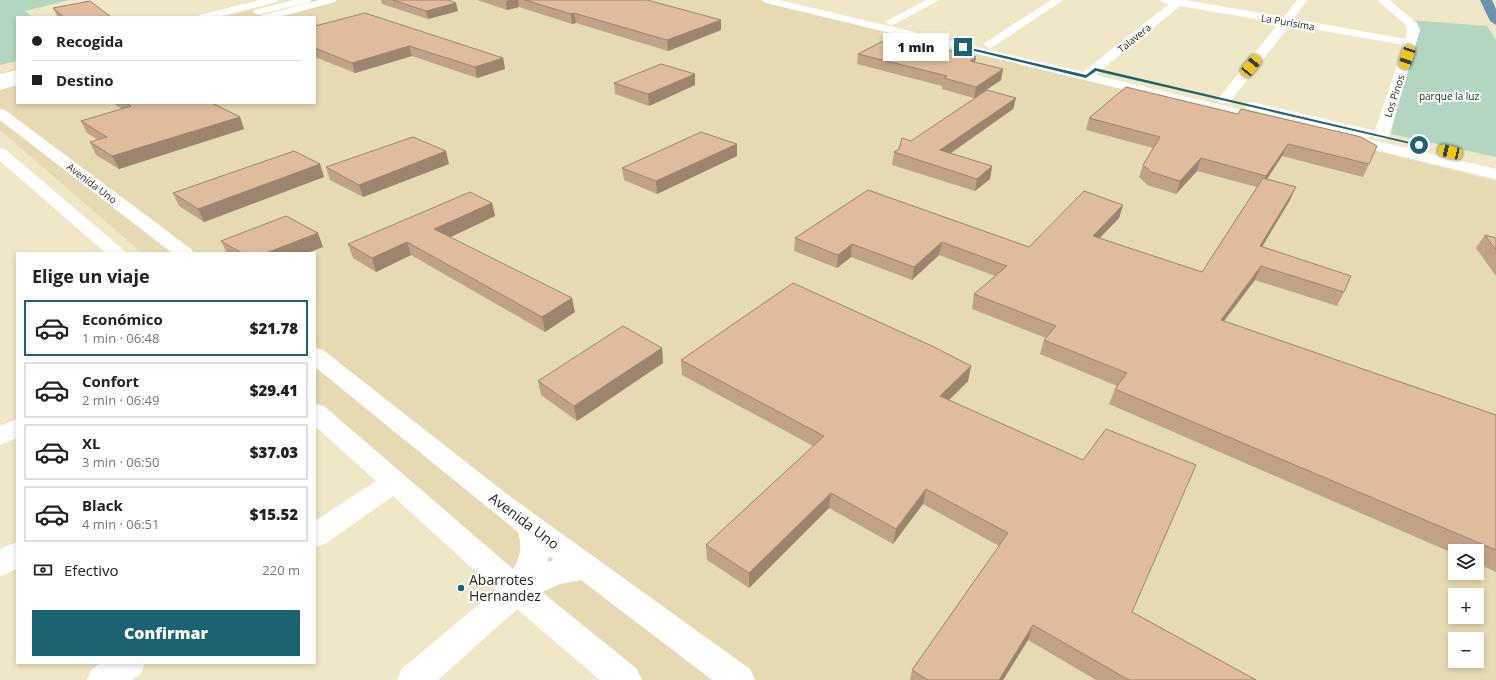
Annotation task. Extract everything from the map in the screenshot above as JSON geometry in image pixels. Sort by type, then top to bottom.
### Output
[{"type":"street","points":[[208,16],[273,0]]},
{"type":"street","points":[[244,16],[306,0]]},
{"type":"street","points":[[270,16],[332,0]]},
{"type":"street","points":[[891,22],[934,0]]},
{"type":"street","points":[[989,44],[1058,0]]},
{"type":"street","name":"La Purísima","points":[[1166,0],[1179,1],[1287,22],[1411,43]]},
{"type":"street","points":[[1224,100],[1287,22],[1302,0]]},
{"type":"street","name":"Los Pinos","points":[[1381,136],[1414,30],[1413,25],[1382,0]]},
{"type":"street","points":[[775,1],[1091,73],[1496,174]]},
{"type":"street","points":[[806,1],[989,44],[1091,73],[1224,100],[1496,163]]},
{"type":"street","name":"Talavera","points":[[1091,73],[1179,1]]},
{"type":"street","points":[[0,86],[16,64]]},
{"type":"street","name":"Avenida Uno","points":[[0,113],[8,147],[116,252]]},
{"type":"street","points":[[1404,141],[1439,160]]},
{"type":"street","name":"Avenida Uno","points":[[8,147],[182,252]]},
{"type":"street","name":"Avenida Uno","points":[[316,355],[530,525],[738,680]]},
{"type":"street","points":[[316,413],[517,590],[625,680]]},
{"type":"street","points":[[316,535],[394,482]]},
{"type":"street","points":[[517,590],[531,565],[536,551],[534,536],[530,525]]},
{"type":"street","points":[[0,564],[16,555]]},
{"type":"street","points":[[414,680],[517,590],[555,572],[586,567]]},
{"type":"street","points":[[104,680],[128,664]]},
{"type":"shaded area","points":[[292,0],[775,0],[1496,181],[1496,680],[637,680],[316,403],[316,252],[141,252],[0,130],[0,73],[16,68],[16,104],[316,104],[316,16],[228,16]]},
{"type":"green space","points":[[0,0],[69,0],[25,11],[31,16],[16,16],[16,61],[0,65]]},
{"type":"green space","name":"parque la luz","points":[[1409,20],[1487,26],[1496,40],[1496,157],[1391,134],[1411,43]]},
{"type":"building","points":[[393,0],[448,0],[456,3],[426,11]]},
{"type":"building","points":[[525,0],[647,0],[721,20],[667,40]]},
{"type":"building","points":[[90,1],[110,16],[63,16],[53,8]]},
{"type":"building","points":[[365,13],[503,58],[475,67],[409,46],[352,63],[316,48],[316,26]]},
{"type":"building","points":[[883,41],[931,53],[939,48],[976,57],[970,61],[1003,69],[976,87],[944,78],[947,76],[858,54]]},
{"type":"building","points":[[661,64],[695,74],[648,94],[614,83]]},
{"type":"building","points":[[1126,87],[1238,114],[1241,109],[1361,137],[1377,146],[1369,164],[1288,144],[1266,176],[1201,158],[1180,181],[1151,172],[1143,165],[1160,137],[1089,118]]},
{"type":"building","points":[[987,90],[1016,98],[940,150],[992,166],[977,179],[894,152],[899,149],[902,138],[911,141]]},
{"type":"building","points":[[128,104],[214,104],[240,117],[112,156],[90,142],[107,137],[81,121],[131,106]]},
{"type":"building","points":[[701,132],[737,144],[656,181],[622,168]]},
{"type":"building","points":[[413,137],[446,151],[359,185],[326,167]]},
{"type":"building","points":[[294,151],[320,164],[198,209],[173,193]]},
{"type":"building","points":[[1263,178],[1296,187],[1260,246],[1351,276],[1344,292],[1261,266],[1221,320],[1496,415],[1496,550],[1115,389],[1127,373],[1044,340],[1056,326],[974,294],[1007,266],[942,242],[914,267],[852,244],[838,255],[795,238],[868,190],[1029,247],[1084,191],[1123,205],[1093,236],[1202,272]]},
{"type":"building","points":[[470,192],[492,203],[434,229],[572,298],[542,317],[407,242],[372,258],[348,244]]},
{"type":"building","points":[[286,216],[318,233],[269,252],[240,252],[221,241]]},
{"type":"building","points":[[1485,235],[1496,238],[1496,250]]},
{"type":"building","points":[[793,283],[932,346],[971,366],[940,396],[1083,460],[1106,429],[1196,465],[1132,612],[1256,680],[1129,680],[1033,625],[999,680],[928,680],[912,670],[1008,533],[926,489],[896,529],[831,493],[749,573],[706,545],[824,436],[681,360]]},
{"type":"building","points":[[623,326],[662,348],[574,406],[538,381]]},
{"type":"waterway","points":[[1486,0],[1496,21]]},
{"type":"place","name":"Abarrotes Hernandez","points":[[461,588]]},
{"type":"route","points":[[963,47],[1086,76],[1095,70],[1419,145]]}]
